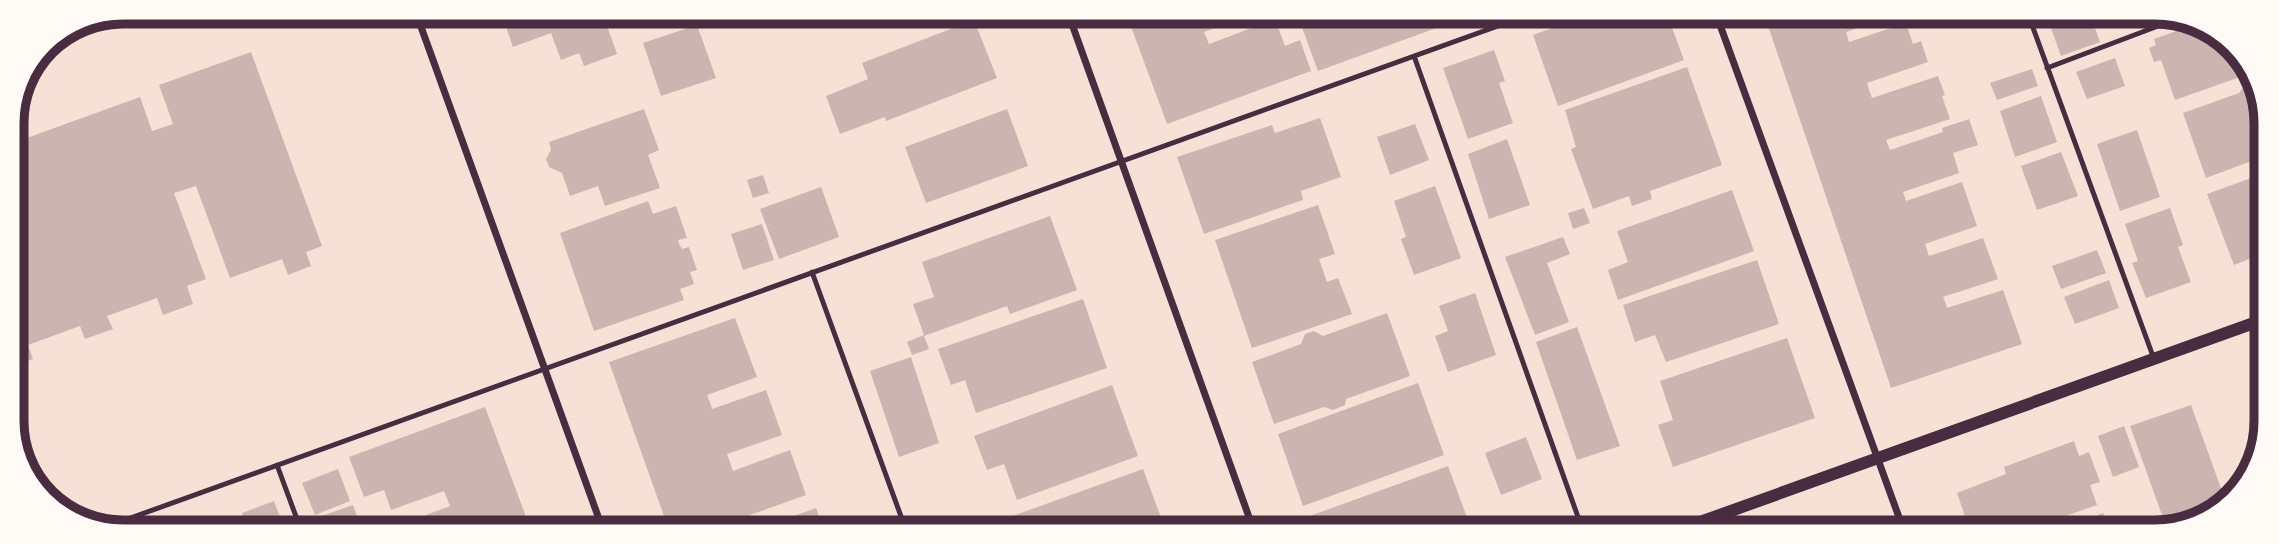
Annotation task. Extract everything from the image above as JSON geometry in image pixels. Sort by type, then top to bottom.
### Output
[{"type":"street","points":[[420,24],[599,520]]},
{"type":"street","points":[[1072,24],[1250,519]]},
{"type":"street","points":[[1720,24],[1900,519]]},
{"type":"street","points":[[1708,519],[2254,323]]},
{"type":"lane","points":[[125,520],[1503,24]]},
{"type":"lane","points":[[2032,24],[2154,359]]},
{"type":"lane","points":[[2047,68],[2162,25]]},
{"type":"lane","points":[[1413,56],[1579,519]]},
{"type":"lane","points":[[812,272],[902,520]]},
{"type":"lane","points":[[277,465],[297,520]]},
{"type":"building","points":[[505,24],[606,24],[617,54],[584,66],[579,53],[561,60],[551,33],[513,47]]},
{"type":"building","points":[[964,24],[976,24],[997,78],[886,121],[885,117],[840,134],[826,96],[868,79],[862,63]]},
{"type":"building","points":[[1130,24],[1225,24],[1204,32],[1209,44],[1262,24],[1277,24],[1285,46],[1300,40],[1311,71],[1167,124]]},
{"type":"building","points":[[1301,24],[1447,24],[1318,71]]},
{"type":"building","points":[[1563,24],[1671,24],[1684,60],[1558,106],[1533,35]]},
{"type":"building","points":[[1767,24],[1870,24],[1846,32],[1849,42],[1906,24],[1913,44],[1921,41],[1928,62],[1867,83],[1872,98],[1938,76],[1950,119],[1886,140],[1890,150],[1943,132],[1942,128],[1969,119],[1978,145],[1953,153],[1959,173],[1903,192],[1906,201],[1962,182],[1977,226],[1925,244],[1929,256],[1983,238],[1998,279],[1943,297],[1947,308],[2003,290],[2022,344],[1891,388]]},
{"type":"building","points":[[2050,24],[2094,24],[2100,42],[2061,56]]},
{"type":"building","points":[[697,25],[716,78],[661,96],[643,43]]},
{"type":"building","points":[[2183,29],[2199,35],[2226,53],[2242,76],[2175,100],[2161,60],[2154,62],[2149,48],[2156,45],[2154,39]]},
{"type":"building","points":[[1494,50],[1505,81],[1499,83],[1513,123],[1468,139],[1443,68]]},
{"type":"building","points":[[251,52],[322,246],[306,252],[311,266],[288,275],[282,259],[230,278],[196,186],[174,193],[206,279],[187,286],[193,304],[163,315],[157,298],[107,316],[113,329],[85,339],[80,326],[28,345],[33,359],[24,363],[25,139],[140,97],[152,131],[173,124],[159,85]]},
{"type":"building","points":[[2115,58],[2125,86],[2087,99],[2076,72]]},
{"type":"building","points":[[1687,67],[1722,165],[1650,191],[1652,199],[1632,206],[1629,196],[1593,209],[1571,149],[1576,147],[1565,110]]},
{"type":"building","points":[[2032,69],[2038,86],[1997,100],[1990,83]]},
{"type":"building","points":[[2247,86],[2253,104],[2254,160],[2206,178],[2183,113],[2239,93]]},
{"type":"building","points":[[2041,96],[2057,142],[2015,157],[2000,111]]},
{"type":"building","points":[[644,109],[659,150],[648,155],[660,188],[605,206],[598,186],[570,196],[562,173],[549,167],[546,159],[551,150],[549,142]]},
{"type":"building","points":[[1007,109],[1028,166],[926,203],[905,147]]},
{"type":"building","points":[[1320,118],[1341,177],[1301,191],[1303,200],[1204,234],[1177,157],[1272,125],[1275,133]]},
{"type":"building","points":[[1415,124],[1429,160],[1390,175],[1377,137]]},
{"type":"building","points":[[2137,130],[2160,197],[2120,211],[2097,144]]},
{"type":"building","points":[[1507,139],[1530,205],[1489,219],[1468,154]]},
{"type":"building","points":[[2061,152],[2078,196],[2037,210],[2021,166]]},
{"type":"building","points":[[763,175],[769,193],[753,198],[747,180]]},
{"type":"building","points":[[2254,177],[2254,257],[2234,265],[2207,194]]},
{"type":"building","points":[[1435,186],[1461,258],[1414,275],[1401,239],[1406,237],[1394,201]]},
{"type":"building","points":[[821,187],[839,237],[779,259],[760,209]]},
{"type":"building","points":[[1732,190],[1754,251],[1618,300],[1608,270],[1628,262],[1617,231]]},
{"type":"building","points":[[648,201],[653,214],[676,206],[687,238],[678,240],[679,244],[682,249],[689,247],[697,270],[690,272],[694,284],[680,289],[684,300],[594,331],[560,233]]},
{"type":"building","points":[[1318,205],[1335,254],[1319,259],[1327,282],[1338,278],[1352,314],[1252,348],[1215,240]]},
{"type":"building","points":[[1584,208],[1590,223],[1573,229],[1568,213]]},
{"type":"building","points":[[2170,208],[2183,245],[2178,247],[2191,282],[2146,298],[2132,263],[2138,261],[2125,224]]},
{"type":"building","points":[[1050,216],[1077,290],[1010,314],[1007,306],[924,336],[929,349],[912,355],[907,342],[924,335],[913,304],[934,297],[922,262]]},
{"type":"building","points":[[762,224],[774,260],[743,270],[731,234]]},
{"type":"building","points":[[1563,237],[1570,254],[1547,263],[1569,322],[1535,335],[1505,257]]},
{"type":"building","points":[[2097,250],[2106,273],[2061,289],[2052,266]]},
{"type":"building","points":[[1757,260],[1779,324],[1666,362],[1655,335],[1635,342],[1623,305]]},
{"type":"building","points":[[2109,280],[2119,308],[2075,324],[2064,297]]},
{"type":"building","points":[[1475,293],[1496,355],[1448,372],[1435,336],[1448,331],[1439,306]]},
{"type":"building","points":[[1083,299],[1107,368],[976,413],[965,380],[951,385],[938,349]]},
{"type":"building","points":[[1387,313],[1410,376],[1346,399],[1345,405],[1333,410],[1324,407],[1274,424],[1252,362],[1301,344],[1305,334],[1314,331],[1323,336]]},
{"type":"building","points":[[735,318],[757,377],[707,395],[712,409],[766,390],[782,435],[727,454],[733,471],[790,450],[806,495],[750,515],[752,520],[665,520],[609,362]]},
{"type":"building","points":[[1577,327],[1620,446],[1577,460],[1536,342]]},
{"type":"building","points":[[1787,338],[1815,418],[1673,467],[1658,425],[1673,420],[1660,381]]},
{"type":"building","points":[[911,357],[939,443],[899,457],[870,371]]},
{"type":"building","points":[[1418,383],[1444,455],[1303,506],[1278,434]]},
{"type":"building","points":[[1112,385],[1138,456],[1017,500],[1004,464],[987,470],[974,436]]},
{"type":"building","points":[[2191,405],[2223,493],[2193,512],[2163,519],[2130,426]]},
{"type":"building","points":[[485,407],[527,520],[413,520],[450,506],[444,491],[391,510],[384,490],[364,497],[349,457]]},
{"type":"building","points":[[2124,426],[2139,467],[2113,477],[2098,436]]},
{"type":"building","points":[[1526,437],[1542,479],[1501,495],[1485,453]]},
{"type":"building","points":[[2074,441],[2079,456],[2089,452],[2100,482],[2090,485],[2097,505],[2057,519],[1966,519],[1957,493],[2006,474],[2004,467]]},
{"type":"building","points":[[1448,466],[1468,519],[1308,519],[1307,517]]},
{"type":"building","points":[[338,469],[350,501],[315,515],[302,483]]},
{"type":"building","points":[[1143,469],[1162,519],[1008,520]]},
{"type":"building","points":[[274,501],[281,520],[244,520],[242,513]]},
{"type":"building","points":[[353,505],[358,520],[317,520]]},
{"type":"building","points":[[816,508],[820,520],[784,520]]},
{"type":"building","points":[[2103,513],[2105,519],[2088,519]]}]
